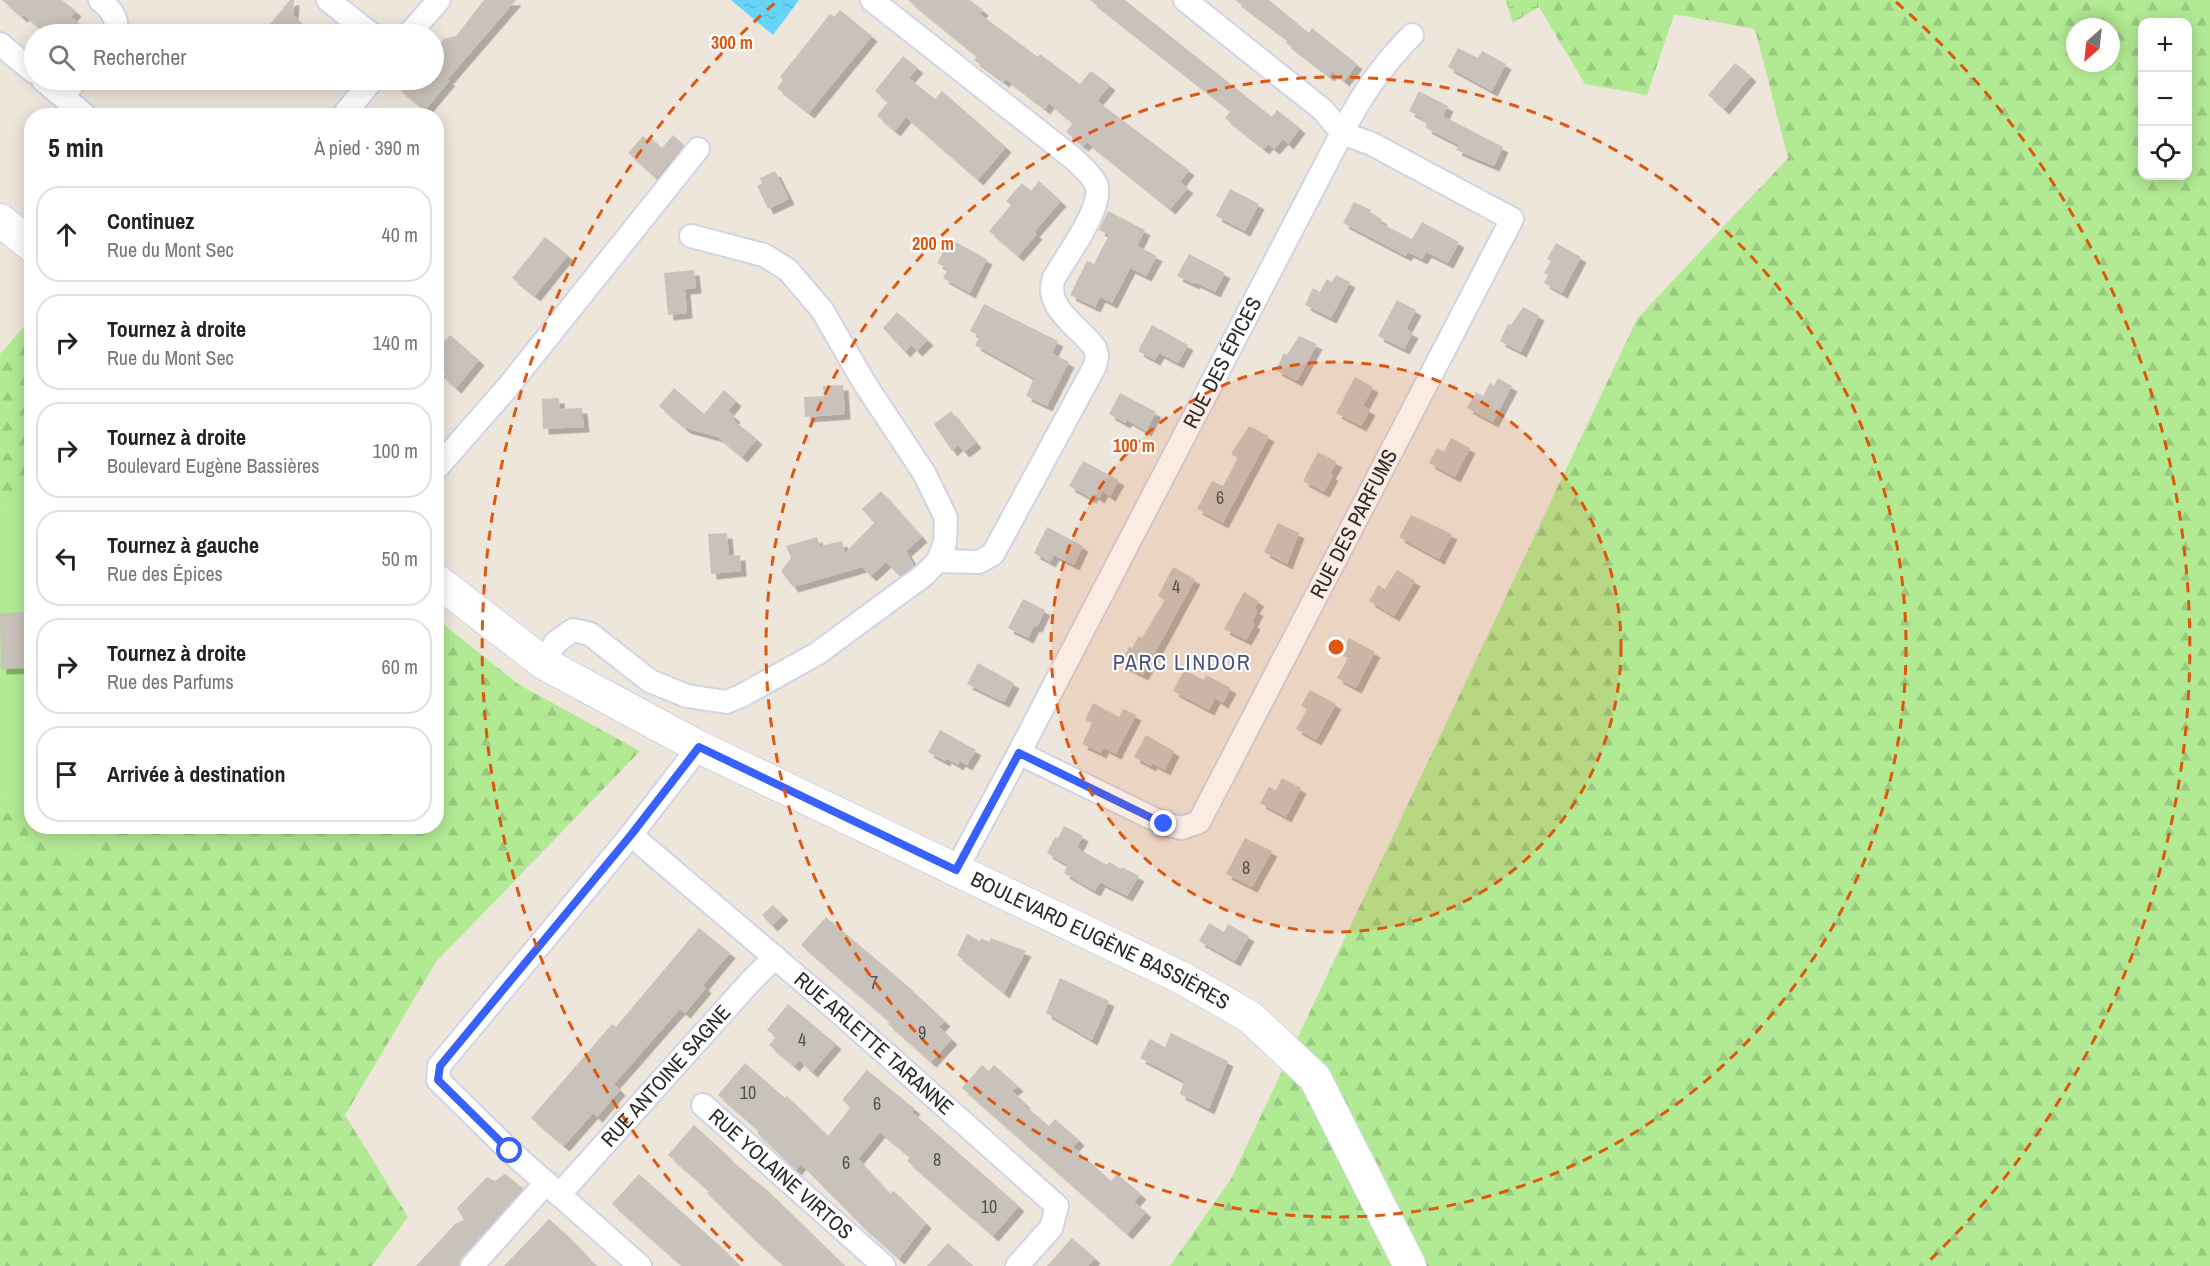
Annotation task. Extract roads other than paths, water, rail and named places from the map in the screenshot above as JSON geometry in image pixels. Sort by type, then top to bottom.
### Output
[{"type":"street","points":[[100,0],[110,8],[116,24]]},
{"type":"street","points":[[328,0],[359,24]]},
{"type":"street","points":[[418,24],[439,0]]},
{"type":"street","points":[[872,0],[1074,159],[1088,172],[1097,186],[1098,198],[1094,211],[1051,287],[1055,304],[1095,348],[1097,356],[1095,366],[993,554],[979,562],[938,561]]},
{"type":"street","points":[[1185,0],[1323,110],[1342,133]]},
{"type":"street","name":"RUE DES ÉPICES","points":[[956,870],[1356,106],[1412,35]]},
{"type":"street","points":[[0,44],[24,64]]},
{"type":"street","points":[[71,90],[81,108]]},
{"type":"street","points":[[349,108],[364,90]]},
{"type":"street","name":"RUE DES PARFUMS","points":[[1019,753],[1164,824],[1182,828],[1199,822],[1512,219],[1372,144],[1342,133]]},
{"type":"street","points":[[444,460],[507,388],[698,149]]},
{"type":"street","points":[[0,220],[24,240]]},
{"type":"street","points":[[544,664],[555,643],[573,630],[590,634],[650,681],[687,696],[726,702],[818,653],[924,575],[938,561],[945,543],[946,518],[924,473],[865,384],[822,310],[788,270],[764,255],[691,236]]},
{"type":"street","name":"BOULEVARD EUGÈNE BASSIÈRES","points":[[444,586],[544,664],[699,747],[1182,978],[1250,1017],[1315,1078],[1410,1266]]},
{"type":"street","points":[[640,1266],[510,1151],[438,1080],[440,1066],[631,835],[699,747]]},
{"type":"street","name":"RUE ARLETTE TARANNE","points":[[631,835],[839,1012],[1057,1206],[1052,1228],[1017,1266]]},
{"type":"street","name":"RUE ANTOINE SAGNE","points":[[472,1266],[553,1189],[775,957]]},
{"type":"street","name":"RUE YOLAINE VIRTOS","points":[[703,1105],[884,1266]]},
{"type":"water","points":[[731,0],[799,0],[773,35]]},
{"type":"district","name":"PARC LINDOR","points":[[1182,662]]}]
